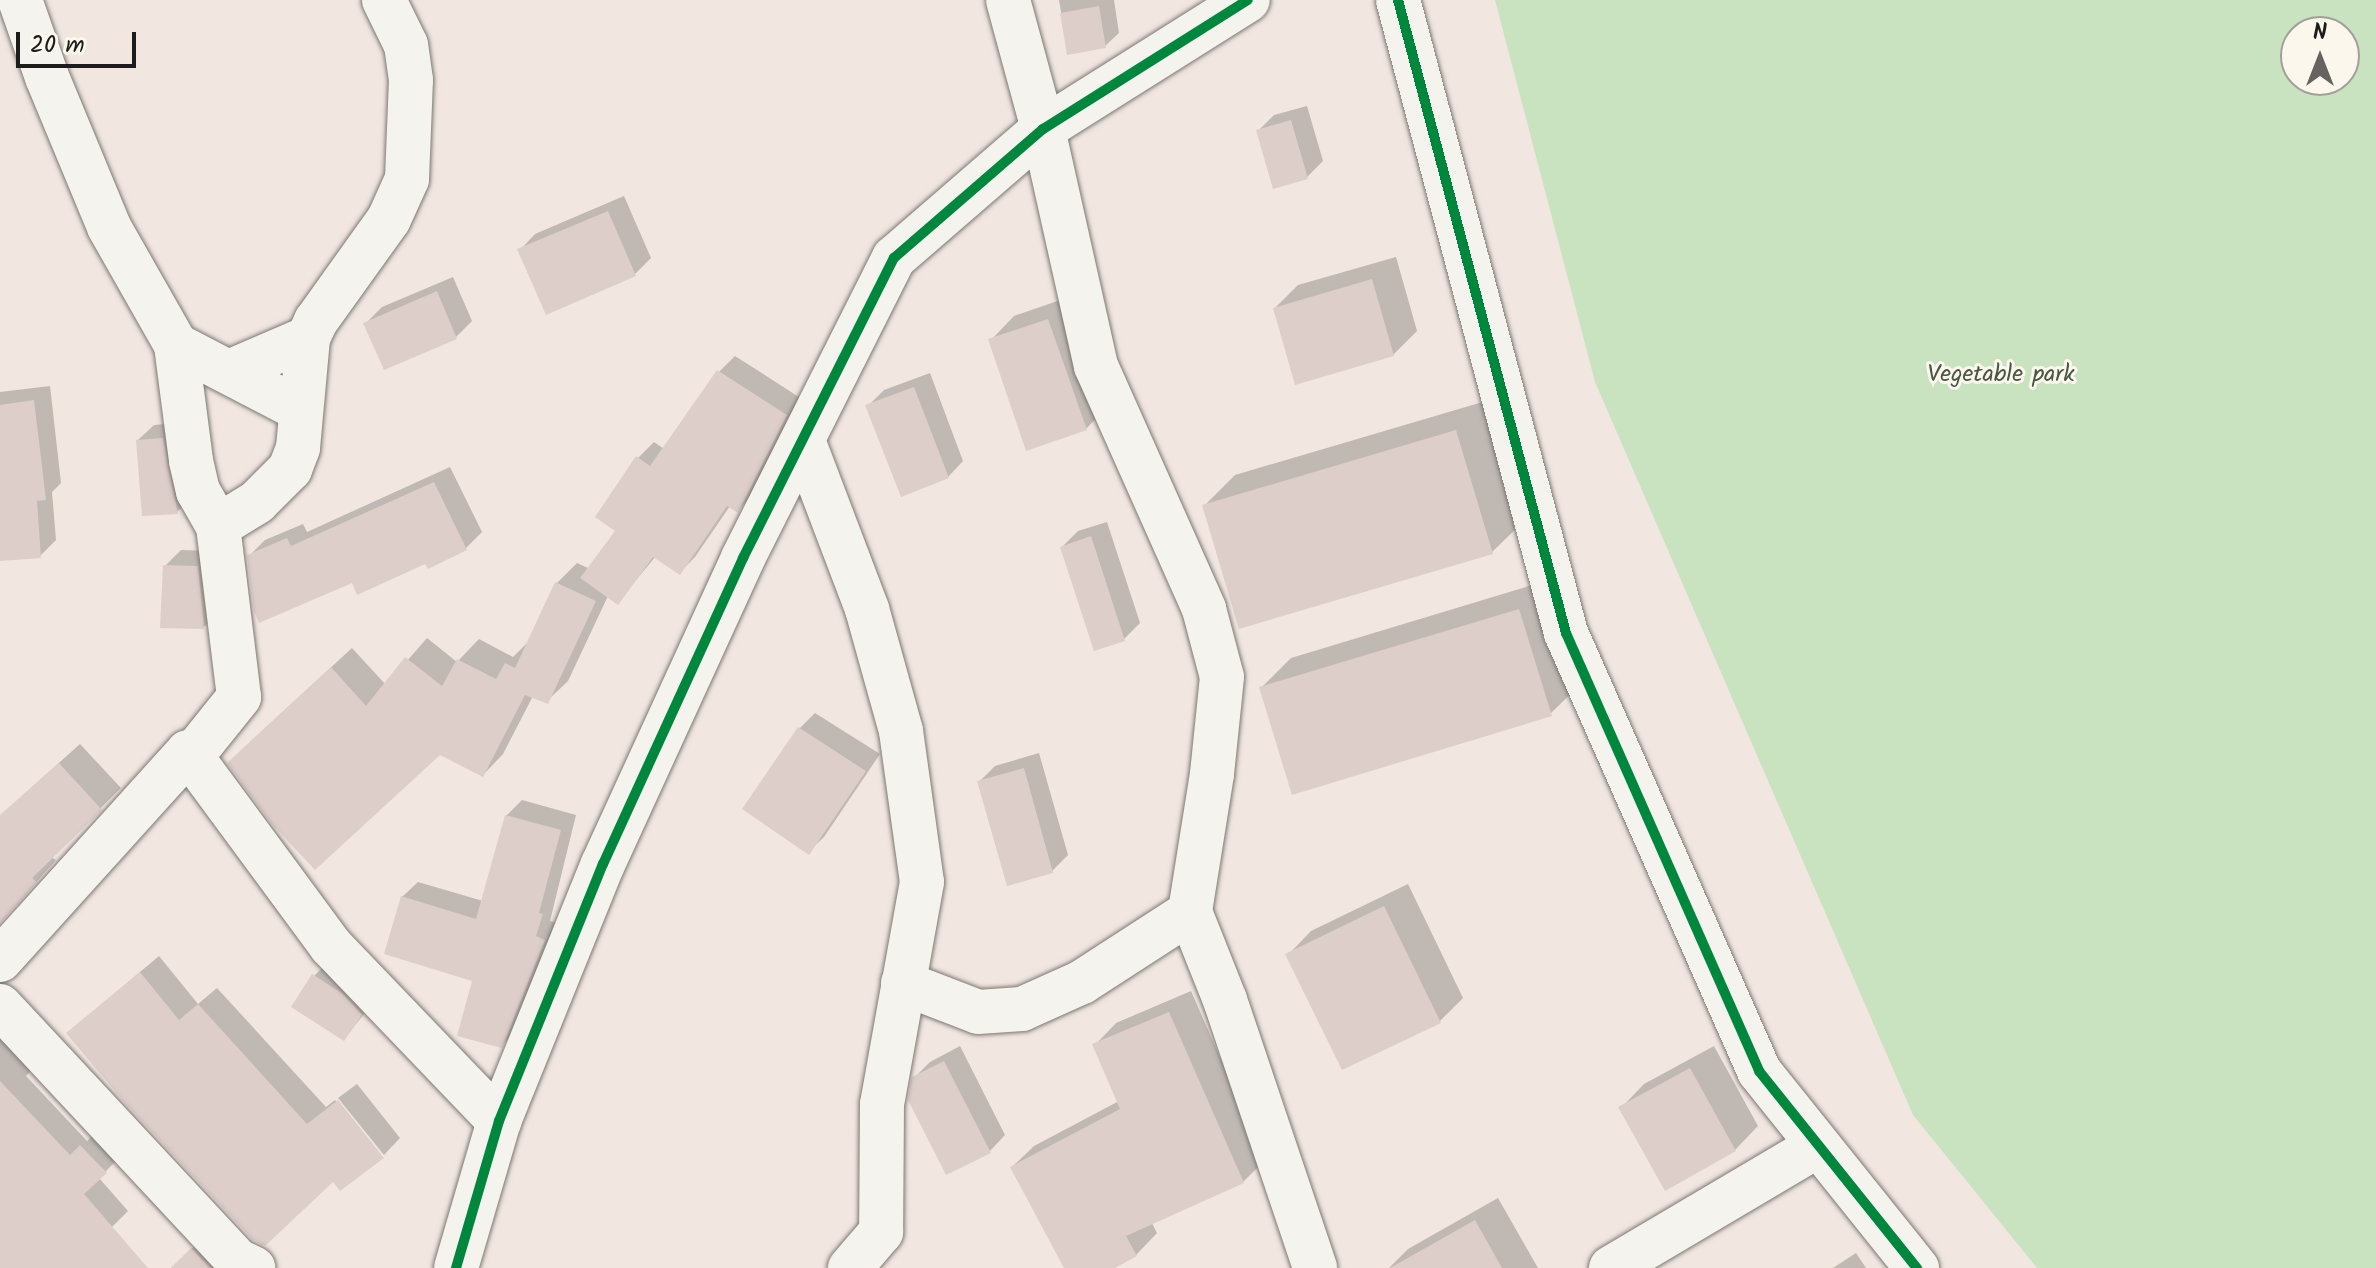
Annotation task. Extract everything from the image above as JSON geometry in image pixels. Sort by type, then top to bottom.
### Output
[{"type":"street","points":[[20,0],[47,77],[109,227],[176,345],[191,461],[198,491],[218,526],[239,697],[191,757]]},
{"type":"street","points":[[218,526],[257,502],[290,469],[296,458],[308,338],[316,321],[389,219],[407,179],[411,80],[406,45],[384,0]]},
{"type":"street","points":[[1008,0],[1043,129],[1096,366],[1204,609],[1222,677],[1212,774],[1190,912],[1225,1000],[1315,1268]]},
{"type":"street","points":[[457,1268],[499,1121],[603,864],[743,558],[804,443],[859,321],[894,258],[1043,129],[1248,0]]},
{"type":"street","points":[[1398,0],[1566,633],[1759,1071],[1816,1147],[1917,1268]]},
{"type":"street","points":[[229,372],[308,338]]},
{"type":"street","points":[[176,345],[301,410]]},
{"type":"street","points":[[804,443],[867,609],[901,731],[922,882],[882,1104],[881,1250],[850,1268]]},
{"type":"street","points":[[0,960],[188,752],[331,946],[499,1121]]},
{"type":"street","points":[[903,983],[978,1012],[1022,1009],[1082,982],[1190,912]]},
{"type":"street","points":[[0,1006],[238,1261],[253,1268]]},
{"type":"street","points":[[1611,1268],[1816,1147]]},
{"type":"green space","name":"Vegetable park","points":[[1495,0],[2376,0],[2376,1268],[2037,1268],[1913,1115],[1595,382]]},
{"type":"building","points":[[1099,6],[1106,48],[1067,55],[1060,13]]},
{"type":"building","points":[[1291,120],[1308,179],[1273,189],[1256,130]]},
{"type":"building","points":[[608,211],[636,276],[546,315],[517,249]]},
{"type":"building","points":[[1372,279],[1394,356],[1295,385],[1273,308]]},
{"type":"building","points":[[437,291],[457,339],[384,370],[363,323]]},
{"type":"building","points":[[1048,319],[1087,430],[1026,451],[988,339]]},
{"type":"building","points":[[717,370],[787,415],[738,513],[727,506],[680,575],[653,557],[618,605],[580,578],[615,531],[595,517],[636,456],[650,466]]},
{"type":"building","points":[[914,387],[949,478],[901,497],[865,405]]},
{"type":"building","points":[[34,400],[46,500],[37,501],[41,558],[0,561],[0,405]]},
{"type":"building","points":[[1456,430],[1493,554],[1239,629],[1202,505]]},
{"type":"building","points":[[163,438],[178,514],[142,516],[136,440]]},
{"type":"building","points":[[434,482],[467,550],[428,569],[425,564],[357,595],[352,583],[259,623],[254,611],[247,555],[287,538],[291,546]]},
{"type":"building","points":[[1091,536],[1125,641],[1094,651],[1060,547]]},
{"type":"building","points":[[163,565],[198,566],[204,629],[160,628]]},
{"type":"building","points":[[555,582],[596,601],[548,704],[525,695],[483,777],[440,755],[315,870],[272,824],[227,763],[331,667],[366,706],[405,657],[442,686],[457,659],[496,679],[505,663],[515,668]]},
{"type":"building","points":[[1519,609],[1552,716],[1292,795],[1259,687]]},
{"type":"building","points":[[798,727],[866,771],[809,855],[742,809]]},
{"type":"building","points":[[59,763],[102,810],[32,878],[37,882],[0,923],[0,815]]},
{"type":"building","points":[[1024,768],[1053,873],[1007,886],[977,781]]},
{"type":"building","points":[[505,815],[561,830],[539,913],[543,914],[536,936],[545,940],[502,1048],[457,1036],[472,981],[384,954],[401,896],[476,919]]},
{"type":"building","points":[[1384,906],[1441,1023],[1342,1070],[1285,954]]},
{"type":"building","points":[[140,972],[179,1020],[198,1004],[307,1124],[338,1100],[384,1158],[340,1191],[333,1182],[265,1246],[253,1240],[125,1103],[66,1033]]},
{"type":"building","points":[[312,974],[343,994],[362,1015],[344,1041],[291,1007]]},
{"type":"building","points":[[1169,1012],[1244,1183],[1126,1236],[1137,1256],[1115,1268],[1064,1268],[1010,1167],[1120,1109],[1092,1044]]},
{"type":"building","points":[[944,1061],[991,1153],[946,1175],[908,1100],[912,1077]]},
{"type":"building","points":[[1690,1068],[1736,1151],[1665,1191],[1618,1107]]},
{"type":"building","points":[[0,1081],[70,1155],[80,1145],[107,1173],[84,1194],[148,1268],[0,1268]]},
{"type":"building","points":[[1475,1220],[1502,1268],[1390,1268]]},
{"type":"building","points":[[191,1248],[210,1268],[171,1268]]},
{"type":"cycle path","points":[[456,1268],[499,1121],[603,864],[743,558],[894,258],[1043,129],[1248,0]]},
{"type":"cycle path","points":[[1398,0],[1566,633],[1759,1071],[1917,1268]]}]
